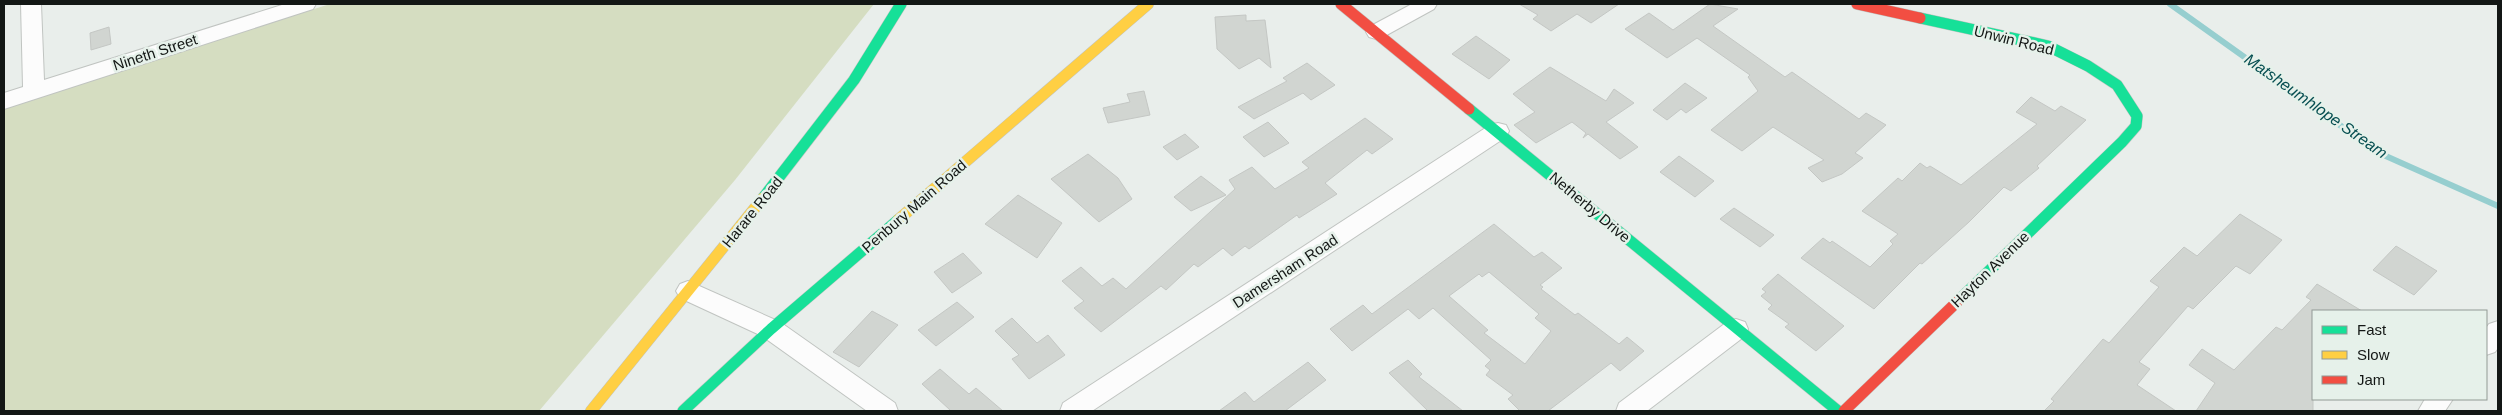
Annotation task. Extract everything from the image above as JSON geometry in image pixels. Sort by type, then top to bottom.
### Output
[{"type":"main road","name":"Harare Road","points":[[591,411],[821,126],[890,25],[901,4]]},
{"type":"main road","name":"Penbury Main Road","points":[[683,411],[771,329],[1148,4]]},
{"type":"main road","name":"Netherby Drive","points":[[1342,4],[1838,411]]},
{"type":"main road","name":"Unwin Road","points":[[1857,4],[2048,46],[2088,66],[2117,85],[2137,116],[2136,126]]},
{"type":"main road","name":"Hayton Avenue","points":[[1844,411],[2136,126]]},
{"type":"street","points":[[31,4],[34,91]]},
{"type":"street","name":"Nineth Street","points":[[4,101],[306,4]]},
{"type":"street","points":[[1376,32],[1427,4]]},
{"type":"street","name":"Damersham Road","points":[[1072,411],[1498,131]]},
{"type":"street","points":[[688,291],[771,329],[886,411]]},
{"type":"street","points":[[1628,411],[1736,329]]},
{"type":"street","points":[[2487,344],[2498,331]]},
{"type":"street","points":[[2430,411],[2439,400]]},
{"type":"green space","points":[[330,4],[874,4],[735,180],[539,411],[4,411],[4,107]]},
{"type":"building","points":[[1519,4],[1619,4],[1591,23],[1577,14],[1551,31],[1533,19],[1538,15]]},
{"type":"building","points":[[1710,4],[1738,9],[1713,26],[1785,77],[1792,72],[1859,119],[1866,113],[1886,125],[1855,153],[1863,158],[1842,174],[1822,182],[1808,168],[1824,160],[1773,127],[1742,151],[1711,130],[1758,91],[1748,77],[1750,75],[1697,38],[1667,58],[1625,29],[1649,13],[1673,30]]},
{"type":"building","points":[[1246,15],[1246,21],[1265,20],[1271,68],[1259,58],[1239,69],[1217,49],[1215,17]]},
{"type":"building","points":[[109,27],[111,44],[91,50],[90,33]]},
{"type":"building","points":[[1476,36],[1510,60],[1489,79],[1452,54]]},
{"type":"building","points":[[1307,63],[1335,85],[1311,100],[1303,93],[1254,119],[1238,107],[1287,81],[1283,78]]},
{"type":"building","points":[[1550,67],[1606,101],[1614,89],[1634,103],[1606,122],[1638,147],[1620,159],[1588,134],[1583,138],[1586,133],[1572,122],[1536,143],[1514,125],[1535,112],[1513,94]]},
{"type":"building","points":[[1685,83],[1707,98],[1686,113],[1681,109],[1667,120],[1653,110]]},
{"type":"building","points":[[1144,91],[1150,115],[1108,123],[1103,108],[1130,102],[1127,94]]},
{"type":"building","points":[[2031,97],[2055,111],[2061,106],[2086,120],[2037,166],[2039,168],[2011,191],[2004,187],[1969,222],[1922,264],[1920,263],[1874,309],[1801,258],[1823,238],[1830,243],[1832,241],[1870,267],[1893,244],[1890,241],[1898,234],[1862,211],[1898,178],[1902,181],[1920,163],[1927,168],[1930,166],[1961,185],[2037,124],[2016,112]]},
{"type":"building","points":[[1365,118],[1393,139],[1372,154],[1367,150],[1325,183],[1337,194],[1299,218],[1297,215],[1249,249],[1245,246],[1232,256],[1223,248],[1198,267],[1194,264],[1166,290],[1161,286],[1101,332],[1074,308],[1084,301],[1062,281],[1081,267],[1102,286],[1113,278],[1126,289],[1235,189],[1229,180],[1252,167],[1275,189],[1309,168],[1302,162]]},
{"type":"building","points":[[1268,122],[1289,143],[1264,157],[1243,137]]},
{"type":"building","points":[[1185,134],[1199,147],[1177,160],[1163,147]]},
{"type":"building","points":[[1088,154],[1118,178],[1132,199],[1099,222],[1051,179]]},
{"type":"building","points":[[1679,156],[1714,181],[1695,197],[1660,172]]},
{"type":"building","points":[[1201,176],[1226,195],[1191,211],[1174,197]]},
{"type":"building","points":[[1018,195],[1062,223],[1037,258],[985,224]]},
{"type":"building","points":[[1734,208],[1774,235],[1760,247],[1720,219]]},
{"type":"building","points":[[2240,214],[2282,240],[2250,274],[2236,266],[2193,309],[2188,306],[2139,362],[2150,369],[2137,385],[2176,411],[2044,411],[2054,401],[2051,399],[2103,339],[2109,343],[2159,287],[2150,281],[2184,247],[2197,256]]},
{"type":"building","points":[[1494,224],[1534,257],[1542,252],[1562,268],[1540,285],[1543,287],[1541,289],[1575,315],[1578,313],[1619,344],[1627,337],[1644,351],[1620,371],[1611,363],[1548,411],[1520,411],[1508,399],[1513,395],[1486,375],[1490,370],[1485,366],[1491,360],[1433,308],[1419,319],[1408,309],[1352,351],[1330,329],[1363,305],[1372,314]],"holes":[[[1489,272],[1539,314],[1535,318],[1551,331],[1525,364],[1484,333],[1488,330],[1449,296],[1479,274],[1482,277]]]},
{"type":"building","points":[[2396,246],[2437,271],[2414,295],[2373,270]]},
{"type":"building","points":[[963,253],[982,273],[952,293],[934,272]]},
{"type":"building","points":[[1778,274],[1844,326],[1816,351],[1785,327],[1789,324],[1768,309],[1772,305],[1761,296],[1766,292],[1762,289]]},
{"type":"building","points":[[2317,284],[2360,310],[2312,310],[2313,411],[2196,411],[2215,383],[2189,365],[2202,349],[2234,370],[2276,327],[2282,330],[2311,300],[2306,297]]},
{"type":"building","points":[[957,302],[974,317],[936,346],[918,330]]},
{"type":"building","points":[[872,311],[898,325],[859,367],[833,352]]},
{"type":"building","points":[[1012,318],[1037,343],[1048,335],[1065,355],[1029,379],[1012,359],[1019,355],[995,331]]},
{"type":"building","points":[[1408,360],[1422,374],[1419,377],[1463,411],[1428,411],[1389,373]]},
{"type":"building","points":[[1308,362],[1326,380],[1285,411],[1219,411],[1245,392],[1254,402]]},
{"type":"building","points":[[940,369],[969,394],[976,388],[1003,411],[948,411],[950,410],[922,384]]},
{"type":"waterway","name":"Matsheumhlope Stream","points":[[2170,4],[2379,153],[2498,206]]},
{"type":"traffic: fast","points":[[763,198],[854,80],[901,4]]},
{"type":"traffic: fast","points":[[1920,18],[2048,46],[2088,66],[2117,85],[2137,116],[2136,126],[2122,142],[1959,300]]},
{"type":"traffic: fast","points":[[1469,109],[1838,411]]},
{"type":"traffic: fast","points":[[683,411],[771,329],[898,220]]},
{"type":"traffic: slow","points":[[898,220],[1148,4]]},
{"type":"traffic: slow","points":[[591,411],[763,198]]},
{"type":"traffic: jam","points":[[1341,4],[1469,109]]},
{"type":"traffic: jam","points":[[1857,4],[1920,18]]},
{"type":"traffic: jam","points":[[1844,411],[1959,300]]}]
